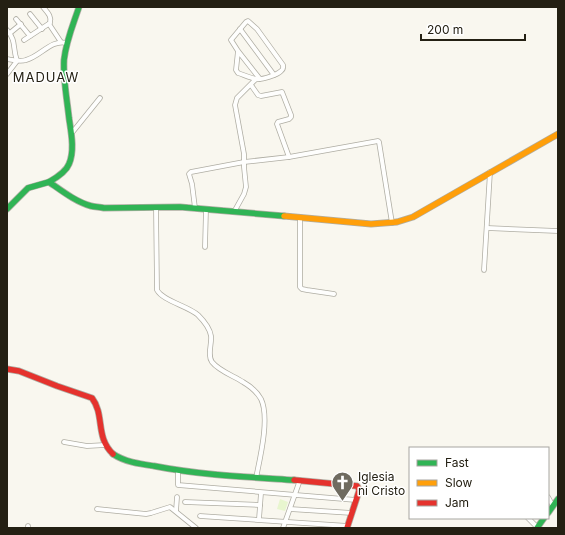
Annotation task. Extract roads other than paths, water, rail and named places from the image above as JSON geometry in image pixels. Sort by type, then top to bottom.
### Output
[{"type":"street","points":[[24,40],[42,29],[51,21],[51,18],[43,7]]},
{"type":"street","points":[[7,209],[28,188],[49,182],[56,178],[69,164],[72,144],[67,108],[64,43],[79,7]]},
{"type":"street","points":[[30,14],[42,29]]},
{"type":"street","points":[[16,19],[30,36]]},
{"type":"street","points":[[234,212],[246,190],[244,154],[235,105],[237,98],[258,79],[274,75],[281,72],[283,69],[283,65],[257,29],[248,21],[231,40],[258,79]]},
{"type":"street","points":[[7,74],[15,55],[14,41],[9,31],[21,24]]},
{"type":"street","points":[[49,24],[64,43]]},
{"type":"street","points":[[240,30],[274,75]]},
{"type":"street","points":[[7,41],[14,41]]},
{"type":"street","points":[[12,60],[28,60],[49,47],[64,43]]},
{"type":"street","points":[[238,51],[237,72],[258,79]]},
{"type":"street","points":[[251,85],[260,96],[282,92],[292,115],[289,119],[278,122],[277,124],[289,157]]},
{"type":"street","points":[[71,134],[100,98]]},
{"type":"street","points":[[49,182],[74,198],[93,207],[195,208],[371,224],[392,223],[404,221],[423,212],[558,134]]},
{"type":"street","points":[[195,208],[190,173],[244,162],[289,157],[379,141],[392,223]]},
{"type":"street","points":[[484,270],[490,172]]},
{"type":"street","points":[[156,207],[157,290],[165,297],[198,315],[211,332],[210,358],[213,363],[218,368],[245,383],[258,395],[262,401],[264,434],[256,478]]},
{"type":"street","points":[[205,247],[206,209]]},
{"type":"street","points":[[300,218],[300,287],[302,289],[334,294]]},
{"type":"street","points":[[487,228],[558,231]]},
{"type":"street","points":[[7,369],[19,371],[56,386],[92,398],[97,407],[105,445],[110,452],[123,459],[178,472],[300,480],[357,486],[359,489],[348,527],[286,521],[200,516]]},
{"type":"street","points":[[64,442],[87,446],[105,445]]},
{"type":"street","points":[[178,472],[178,486],[356,500]]},
{"type":"street","points":[[283,528],[300,480]]},
{"type":"street","points":[[259,519],[261,493]]},
{"type":"street","points":[[176,511],[177,497]]},
{"type":"street","points":[[549,499],[553,506]]},
{"type":"street","points":[[549,512],[558,499]]},
{"type":"street","points":[[184,502],[260,506]]},
{"type":"street","points":[[96,509],[146,514],[170,507],[196,528]]},
{"type":"street","points":[[290,508],[352,512]]},
{"type":"street","points":[[529,519],[537,528],[543,519]]},
{"type":"place","name":"Iglesia ni Cristo","points":[[342,502]]},
{"type":"district","name":"MADUAW","points":[[46,77]]}]
